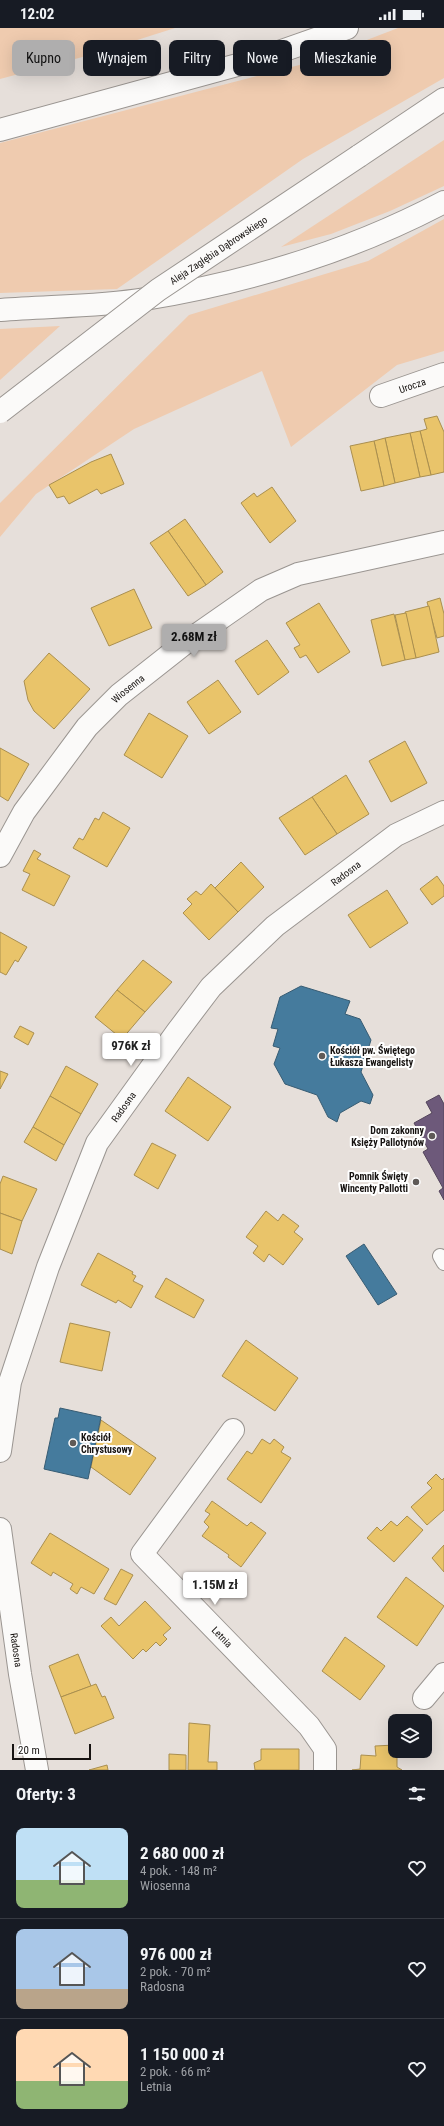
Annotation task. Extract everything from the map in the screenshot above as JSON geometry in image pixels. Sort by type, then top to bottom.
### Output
[{"type":"street","points":[[0,130],[260,59],[347,28]]},
{"type":"street","name":"Aleja Zagłębia Dąbrowskiego","points":[[0,412],[158,290],[444,99]]},
{"type":"street","points":[[0,310],[112,303],[145,299],[239,280],[292,266],[354,244],[444,202]]},
{"type":"street","name":"Urocza","points":[[381,396],[444,374]]},
{"type":"street","name":"Wiosenna","points":[[0,856],[24,812],[87,727],[119,696],[185,643],[261,590],[298,574],[444,542]]},
{"type":"street","name":"Radosna","points":[[0,1451],[10,1382],[48,1267],[97,1143],[211,987],[275,926],[396,835],[444,812]]},
{"type":"street","name":"Letnia","points":[[233,1430],[142,1554],[308,1726],[325,1749],[325,1770]]},
{"type":"street","name":"Radosna","points":[[0,1529],[20,1674],[37,1770]]},
{"type":"street","points":[[424,1698],[444,1674]]},
{"type":"shaded area","points":[[0,28],[175,28],[137,40],[83,40],[83,57],[75,59],[75,40],[12,40],[12,76],[0,79]]},
{"type":"shaded area","points":[[398,28],[444,28],[444,78],[303,159],[117,289],[0,293],[0,143],[257,76],[292,76],[292,67],[300,65],[300,76],[391,76],[391,40],[367,40]]},
{"type":"shaded area","points":[[444,140],[444,186],[390,211],[331,234],[281,247]]},
{"type":"shaded area","points":[[444,219],[444,351],[397,365],[291,447],[262,371],[134,429],[36,494],[0,537],[0,503],[189,315],[368,261]]},
{"type":"shaded area","points":[[60,326],[0,380],[0,329]]},
{"type":"building: Mieszkania","points":[[437,416],[444,432],[444,472],[431,475],[420,431],[427,429],[424,419]]},
{"type":"building: Mieszkania","points":[[420,431],[431,475],[420,477],[410,433]]},
{"type":"building: Mieszkania","points":[[410,433],[420,477],[395,483],[385,438]]},
{"type":"building: Mieszkania","points":[[385,438],[395,483],[384,486],[374,441]]},
{"type":"building: Mieszkania","points":[[374,441],[384,486],[361,491],[350,446]]},
{"type":"building: Mieszkania","points":[[111,454],[124,484],[101,494],[97,489],[69,504],[64,496],[57,498],[49,485],[91,462]]},
{"type":"building: Mieszkania","points":[[272,487],[296,521],[270,543],[241,503],[254,493],[257,497]]},
{"type":"building: Mieszkania","points":[[185,519],[223,572],[206,585],[168,531]]},
{"type":"building: Mieszkania","points":[[168,531],[206,585],[188,596],[150,543]]},
{"type":"building: Mieszkania","points":[[134,589],[152,628],[109,646],[91,608]]},
{"type":"building: Mieszkania","points":[[440,598],[444,614],[444,636],[437,638],[427,602]]},
{"type":"building: Mieszkania","points":[[319,603],[350,652],[318,673],[306,655],[300,658],[294,648],[300,645],[286,623]]},
{"type":"building: Mieszkania","points":[[429,606],[439,652],[416,658],[405,612]]},
{"type":"building: Mieszkania","points":[[406,613],[416,658],[405,660],[395,615]]},
{"type":"building: Mieszkania","points":[[394,614],[405,660],[382,666],[371,620]]},
{"type":"building: Mieszkania","points":[[267,640],[289,672],[258,695],[235,661]]},
{"type":"building: Mieszkania","points":[[49,653],[90,689],[54,729],[34,711],[28,700],[24,681]]},
{"type":"building: Mieszkania","points":[[218,680],[241,712],[209,734],[187,702]]},
{"type":"building: Mieszkania","points":[[149,713],[188,736],[162,778],[124,755]]},
{"type":"building: Mieszkania","points":[[405,741],[427,783],[391,802],[369,761]]},
{"type":"building: Mieszkania","points":[[0,748],[29,764],[8,801],[0,796]]},
{"type":"building: Mieszkania","points":[[346,775],[369,814],[337,834],[312,797]]},
{"type":"building: Mieszkania","points":[[312,797],[337,834],[305,855],[279,818]]},
{"type":"building: Mieszkania","points":[[103,812],[130,828],[107,867],[73,848],[79,838],[83,840],[95,818],[99,820]]},
{"type":"building: Mieszkania","points":[[34,850],[41,854],[37,859],[70,876],[54,906],[22,890],[30,874],[23,871]]},
{"type":"building: Mieszkania","points":[[241,862],[264,887],[238,912],[215,888]]},
{"type":"building: Mieszkania","points":[[437,876],[444,886],[444,896],[432,905],[420,889]]},
{"type":"building: Mieszkania","points":[[211,884],[238,912],[209,940],[183,913],[192,904],[187,899],[196,891],[201,895]]},
{"type":"building: Mieszkania","points":[[387,890],[408,923],[370,948],[348,915]]},
{"type":"building: Mieszkania","points":[[0,932],[27,947],[18,962],[15,960],[6,975],[0,972]]},
{"type":"building: Mieszkania","points":[[143,960],[172,982],[145,1012],[117,990]]},
{"type":"building: Mieszkania","points":[[117,990],[145,1012],[122,1039],[95,1017]]},
{"type":"building: Mieszkania","points":[[20,1026],[34,1033],[28,1045],[14,1037]]},
{"type":"building: Mieszkania","points":[[66,1066],[98,1084],[81,1114],[50,1096]]},
{"type":"building: Mieszkania","points":[[0,1071],[8,1074],[0,1089]]},
{"type":"building: Mieszkania","points":[[188,1077],[231,1107],[208,1141],[165,1111]]},
{"type":"building: Mieszkania","points":[[50,1096],[81,1114],[64,1145],[33,1127]]},
{"type":"building: Mieszkania","points":[[33,1127],[64,1145],[56,1161],[24,1142]]},
{"type":"building: Mieszkania","points":[[152,1143],[176,1155],[158,1189],[134,1175]]},
{"type":"building: Mieszkania","points":[[3,1176],[37,1189],[22,1221],[0,1213],[0,1184]]},
{"type":"building: Mieszkania","points":[[266,1211],[278,1221],[283,1214],[299,1226],[294,1232],[303,1239],[283,1265],[269,1254],[264,1262],[253,1253],[258,1246],[246,1237]]},
{"type":"building: Mieszkania","points":[[0,1213],[22,1221],[12,1254],[0,1249]]},
{"type":"building: Mieszkania","points":[[98,1253],[133,1272],[132,1274],[136,1276],[133,1281],[143,1286],[131,1308],[118,1300],[116,1303],[81,1285]]},
{"type":"building: Mieszkania","points":[[166,1278],[204,1300],[194,1318],[155,1297]]},
{"type":"building: Mieszkania","points":[[70,1323],[110,1332],[102,1371],[60,1362]]},
{"type":"building: Mieszkania","points":[[246,1340],[298,1378],[275,1411],[222,1376]]},
{"type":"building: Mieszkania","points":[[101,1420],[156,1458],[130,1495],[91,1467]]},
{"type":"building: Mieszkania","points":[[262,1439],[270,1444],[274,1439],[284,1447],[281,1452],[291,1458],[261,1503],[227,1479],[247,1451],[252,1454]]},
{"type":"building: Mieszkania","points":[[436,1474],[442,1480],[444,1478],[444,1510],[427,1525],[411,1507],[432,1488],[427,1483]]},
{"type":"building: Mieszkania","points":[[212,1501],[247,1526],[251,1522],[266,1533],[241,1567],[228,1557],[229,1555],[202,1536],[209,1527],[204,1522],[210,1514],[205,1511]]},
{"type":"building: Mieszkania","points":[[407,1516],[423,1530],[394,1562],[367,1538],[377,1527],[381,1531],[391,1521],[397,1526]]},
{"type":"building: Mieszkania","points":[[50,1533],[109,1569],[94,1594],[81,1587],[77,1594],[70,1589],[73,1584],[53,1572],[51,1576],[31,1563]]},
{"type":"building: Mieszkania","points":[[444,1545],[444,1572],[432,1558]]},
{"type":"building: Mieszkania","points":[[121,1569],[133,1575],[116,1605],[104,1599]]},
{"type":"building: Mieszkania","points":[[406,1577],[444,1606],[417,1646],[377,1617]]},
{"type":"building: Mieszkania","points":[[145,1601],[171,1628],[163,1635],[167,1639],[160,1646],[156,1642],[146,1652],[143,1649],[133,1659],[101,1626],[111,1617],[119,1626]]},
{"type":"building: Mieszkania","points":[[345,1637],[385,1666],[360,1700],[322,1671]]},
{"type":"building: Mieszkania","points":[[78,1654],[91,1686],[61,1697],[49,1666]]},
{"type":"building: Mieszkania","points":[[96,1684],[102,1697],[105,1696],[114,1718],[75,1734],[61,1697]]},
{"type":"building: Mieszkania","points":[[189,1723],[210,1725],[208,1762],[217,1762],[217,1770],[188,1770]]},
{"type":"building: Mieszkania","points":[[388,1745],[388,1758],[397,1758],[397,1767],[402,1770],[352,1770],[360,1769],[361,1755],[376,1756],[375,1746]]},
{"type":"building: Mieszkania","points":[[261,1749],[299,1749],[299,1770],[255,1770],[254,1763],[261,1760]]},
{"type":"building: Mieszkania","points":[[169,1754],[186,1755],[186,1770],[169,1770]]},
{"type":"building: Mieszkania","points":[[107,1765],[108,1770],[89,1770]]},
{"type":"building: Biura","name":"Dom zakonny Księży Pallotynów","points":[[439,1095],[444,1104],[444,1200],[439,1191],[443,1188],[423,1152],[428,1149],[414,1123],[432,1113],[426,1102]]},
{"type":"building: Publiczne","name":"Kościół pw. Świętego Łukasza Ewangelisty","points":[[301,986],[350,1001],[345,1014],[360,1019],[371,1040],[361,1072],[373,1095],[370,1104],[361,1101],[340,1113],[337,1122],[328,1117],[317,1095],[285,1084],[274,1064],[280,1048],[273,1046],[278,1029],[271,1028],[280,997]]},
{"type":"building: Publiczne","points":[[364,1244],[397,1294],[378,1305],[346,1256]]},
{"type":"building: Publiczne","name":"Kościół Chrystusowy","points":[[60,1408],[101,1417],[88,1479],[44,1469],[55,1418],[58,1418]]},
{"type":"place","name":"Kościół pw. Świętego Łukasza Ewangelisty","points":[[322,1056]]},
{"type":"place","name":"Dom zakonny Księży Pallotynów","points":[[432,1136]]},
{"type":"place","name":"Pomnik Święty Wincenty Pallotti","points":[[416,1182]]},
{"type":"place","name":"Kościół Chrystusowy","points":[[73,1443]]}]
